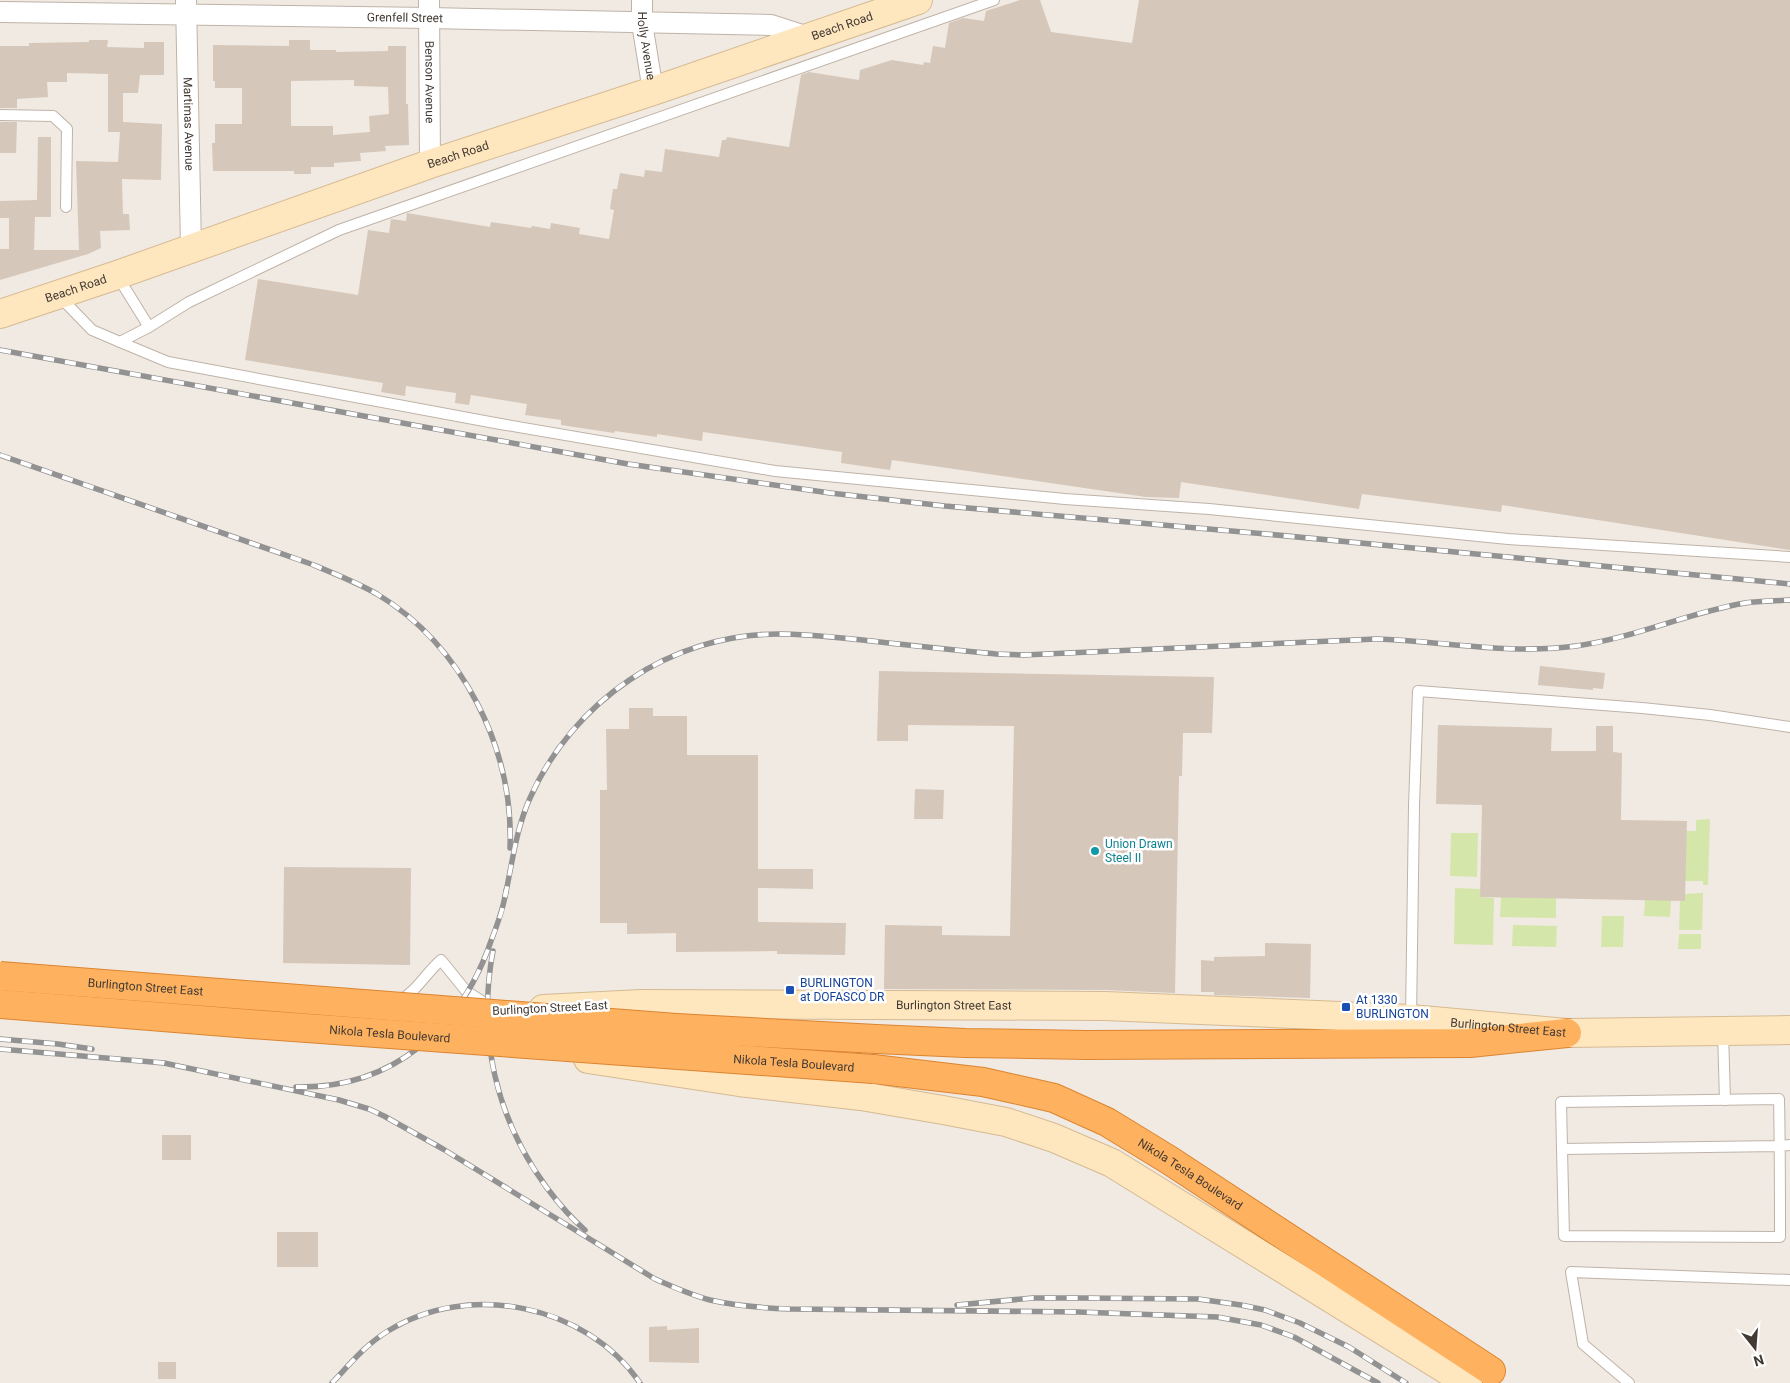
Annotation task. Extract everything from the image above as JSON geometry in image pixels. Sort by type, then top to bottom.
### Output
[{"type":"highway","points":[[0,976],[638,1025],[965,1043],[1087,1045],[1460,1043],[1567,1033]]},
{"type":"highway","name":"Nikola Tesla Boulevard","points":[[0,1004],[270,1026],[874,1069],[983,1082],[1054,1098],[1107,1122],[1169,1160],[1487,1379]]},
{"type":"main road","name":"Beach Road","points":[[1,313],[117,275],[430,164],[653,91],[808,37],[863,9],[918,0]]},
{"type":"main road","name":"Burlington Street East","points":[[0,976],[483,1011],[642,1004],[741,1014],[1105,1006],[1411,1019],[1567,1033],[1790,1030]]},
{"type":"main road","name":"Burlington Street East","points":[[0,996],[483,1044],[738,1082],[861,1096],[1006,1122],[1054,1138],[1112,1163],[1487,1379]]},
{"type":"street","name":"Holly Avenue","points":[[642,0],[642,23],[653,91]]},
{"type":"street","name":"Grenfell Street","points":[[0,12],[186,8],[429,9],[642,23],[771,25],[808,37]]},
{"type":"street","name":"Martimas Avenue","points":[[186,8],[191,248]]},
{"type":"street","name":"Benson Avenue","points":[[429,9],[430,164]]},
{"type":"lane","points":[[120,342],[149,328],[189,302],[339,230],[994,0]]},
{"type":"lane","points":[[0,116],[53,116],[67,129],[66,207]]},
{"type":"lane","points":[[117,275],[149,328]]},
{"type":"lane","points":[[58,295],[92,330],[168,362],[495,423],[775,471],[1219,510],[1508,539],[1790,556]]},
{"type":"lane","points":[[1411,1019],[1414,806],[1418,691],[1642,708],[1710,715],[1790,727]]},
{"type":"lane","points":[[392,1005],[421,984],[430,969],[440,960],[451,975],[468,992],[485,1004],[506,1010]]},
{"type":"lane","points":[[738,1082],[741,1014]]},
{"type":"lane","points":[[1723,1031],[1725,1100]]},
{"type":"lane","points":[[1779,1099],[1785,1146],[1780,1237],[1564,1236],[1561,1102],[1725,1100],[1779,1099]]},
{"type":"lane","points":[[1562,1149],[1785,1146]]},
{"type":"lane","points":[[1629,1383],[1583,1344],[1571,1272],[1790,1280]]},
{"type":"green space","points":[[1710,819],[1708,885],[1703,885],[1703,881],[1685,881],[1686,831],[1696,831],[1696,820]]},
{"type":"green space","points":[[1451,833],[1478,833],[1477,877],[1450,876]]},
{"type":"green space","points":[[1455,888],[1480,889],[1480,897],[1494,898],[1493,945],[1454,944]]},
{"type":"green space","points":[[1703,893],[1702,930],[1679,930],[1680,901],[1685,900],[1685,894]]},
{"type":"green space","points":[[1501,897],[1556,898],[1556,918],[1500,917]]},
{"type":"green space","points":[[1645,900],[1671,900],[1670,917],[1644,916]]},
{"type":"green space","points":[[1602,916],[1624,916],[1623,947],[1601,947]]},
{"type":"green space","points":[[1513,925],[1557,926],[1556,947],[1512,946]]},
{"type":"green space","points":[[1679,934],[1701,934],[1701,949],[1678,949]]},
{"type":"building","points":[[1020,0],[1040,0],[1051,32],[1132,43],[1139,0],[1790,0],[1790,550],[1502,505],[1501,512],[1362,494],[1359,509],[1181,482],[1179,498],[1146,497],[892,460],[890,470],[841,463],[842,452],[703,432],[702,441],[657,434],[657,437],[615,431],[614,433],[561,425],[561,420],[525,415],[527,404],[471,395],[469,405],[455,403],[456,393],[406,386],[405,396],[381,392],[383,383],[245,360],[258,279],[358,295],[368,230],[389,233],[391,219],[406,221],[407,213],[490,227],[491,222],[550,229],[551,223],[580,228],[579,234],[609,239],[614,210],[610,209],[613,189],[617,189],[620,173],[644,177],[645,170],[662,172],[665,149],[719,157],[722,140],[726,140],[727,137],[789,147],[801,75],[809,72],[859,80],[860,70],[892,60],[923,65],[924,62],[930,63],[933,46],[945,48],[949,23],[963,18],[984,21],[986,11]]},
{"type":"building","points":[[89,40],[108,40],[107,47],[144,48],[144,42],[164,42],[164,75],[140,75],[138,93],[123,93],[123,122],[162,124],[161,180],[122,179],[123,214],[129,214],[130,230],[100,231],[101,248],[88,254],[0,280],[0,249],[9,249],[9,218],[0,218],[0,201],[37,200],[38,137],[51,137],[51,217],[35,217],[34,250],[79,250],[76,161],[118,162],[120,132],[108,132],[108,74],[67,73],[67,82],[47,82],[48,97],[17,99],[17,108],[0,108],[0,46],[29,46],[29,43],[89,42]]},
{"type":"building","points":[[289,40],[310,40],[310,50],[336,50],[336,52],[388,51],[388,46],[406,46],[406,104],[408,104],[409,145],[385,146],[386,151],[360,153],[361,161],[334,163],[334,167],[311,167],[311,174],[294,174],[294,171],[213,171],[212,143],[215,143],[215,124],[242,124],[242,88],[215,88],[215,81],[213,81],[213,45],[289,46]],"holes":[[[354,80],[354,86],[388,87],[389,114],[369,116],[370,132],[333,135],[333,126],[291,126],[291,81]]]},
{"type":"building","points":[[0,122],[17,122],[16,153],[0,153]]},
{"type":"building","points":[[1540,666],[1605,673],[1603,689],[1593,688],[1593,690],[1538,685]]},
{"type":"building","name":"Union Drawn Steel II","points":[[879,671],[1214,677],[1212,733],[1183,733],[1182,776],[1179,776],[1175,993],[1105,990],[884,989],[885,925],[942,926],[942,935],[1010,936],[1014,726],[908,725],[908,741],[877,741]]},
{"type":"building","points":[[629,708],[653,708],[653,716],[687,716],[687,755],[758,755],[758,869],[813,869],[813,889],[758,888],[758,922],[846,923],[845,955],[777,954],[777,951],[676,952],[676,933],[627,934],[627,923],[600,923],[600,790],[607,790],[606,729],[629,729]]},
{"type":"building","points":[[1438,725],[1552,728],[1551,751],[1596,751],[1596,726],[1613,726],[1613,752],[1622,753],[1621,820],[1687,821],[1685,901],[1480,897],[1482,805],[1436,804]]},
{"type":"building","points":[[915,789],[944,790],[943,819],[914,819]]},
{"type":"building","points":[[284,867],[411,868],[410,965],[283,963]]},
{"type":"building","points":[[1265,943],[1311,944],[1310,998],[1214,995],[1214,992],[1201,992],[1201,960],[1214,961],[1214,957],[1265,956]]},
{"type":"building","points":[[162,1135],[191,1135],[191,1160],[162,1160]]},
{"type":"building","points":[[277,1232],[318,1232],[318,1267],[277,1267]]},
{"type":"building","points":[[667,1326],[667,1330],[699,1328],[699,1363],[649,1362],[649,1327]]},
{"type":"building","points":[[158,1362],[176,1362],[176,1379],[158,1379]]},
{"type":"railway","points":[[0,350],[628,464],[830,493],[945,506],[1266,534],[1790,584]]},
{"type":"railway","points":[[0,455],[311,564],[377,594],[408,616],[435,642],[458,671],[477,703],[492,738],[503,774],[509,811],[510,848]]},
{"type":"railway","points":[[505,897],[525,810],[549,763],[572,731],[599,703],[630,680],[664,660],[700,646],[738,637],[778,634],[837,637],[996,654],[1024,655],[1376,639],[1526,649],[1576,646],[1598,642],[1640,632],[1723,607],[1762,601],[1790,600]]},
{"type":"railway","points":[[296,1087],[331,1085],[363,1077],[392,1065],[418,1048],[441,1026],[461,1001],[478,973],[498,923],[506,890]]},
{"type":"railway","points":[[493,951],[488,1014],[490,1045],[495,1076],[503,1105],[529,1161],[556,1200],[585,1230]]},
{"type":"railway","points":[[0,1039],[92,1049]]},
{"type":"railway","points":[[0,1049],[164,1063],[339,1100],[369,1109],[443,1149],[655,1279],[710,1300],[730,1304],[790,1309],[1078,1312],[1217,1317],[1261,1325],[1294,1337],[1378,1383]]},
{"type":"railway","points":[[957,1305],[1033,1298],[1198,1299],[1241,1305],[1265,1310],[1300,1323],[1349,1347],[1406,1383]]},
{"type":"railway","points":[[332,1383],[365,1349],[388,1331],[420,1316],[454,1307],[489,1305],[524,1309],[558,1319],[589,1335],[617,1356],[640,1383]]},
{"type":"place","name":"Union Drawn Steel II","points":[[1095,851]]},
{"type":"place","name":"BURLINGTON at DOFASCO DR","points":[[790,990]]},
{"type":"place","name":"At 1330 BURLINGTON","points":[[1346,1007]]}]
